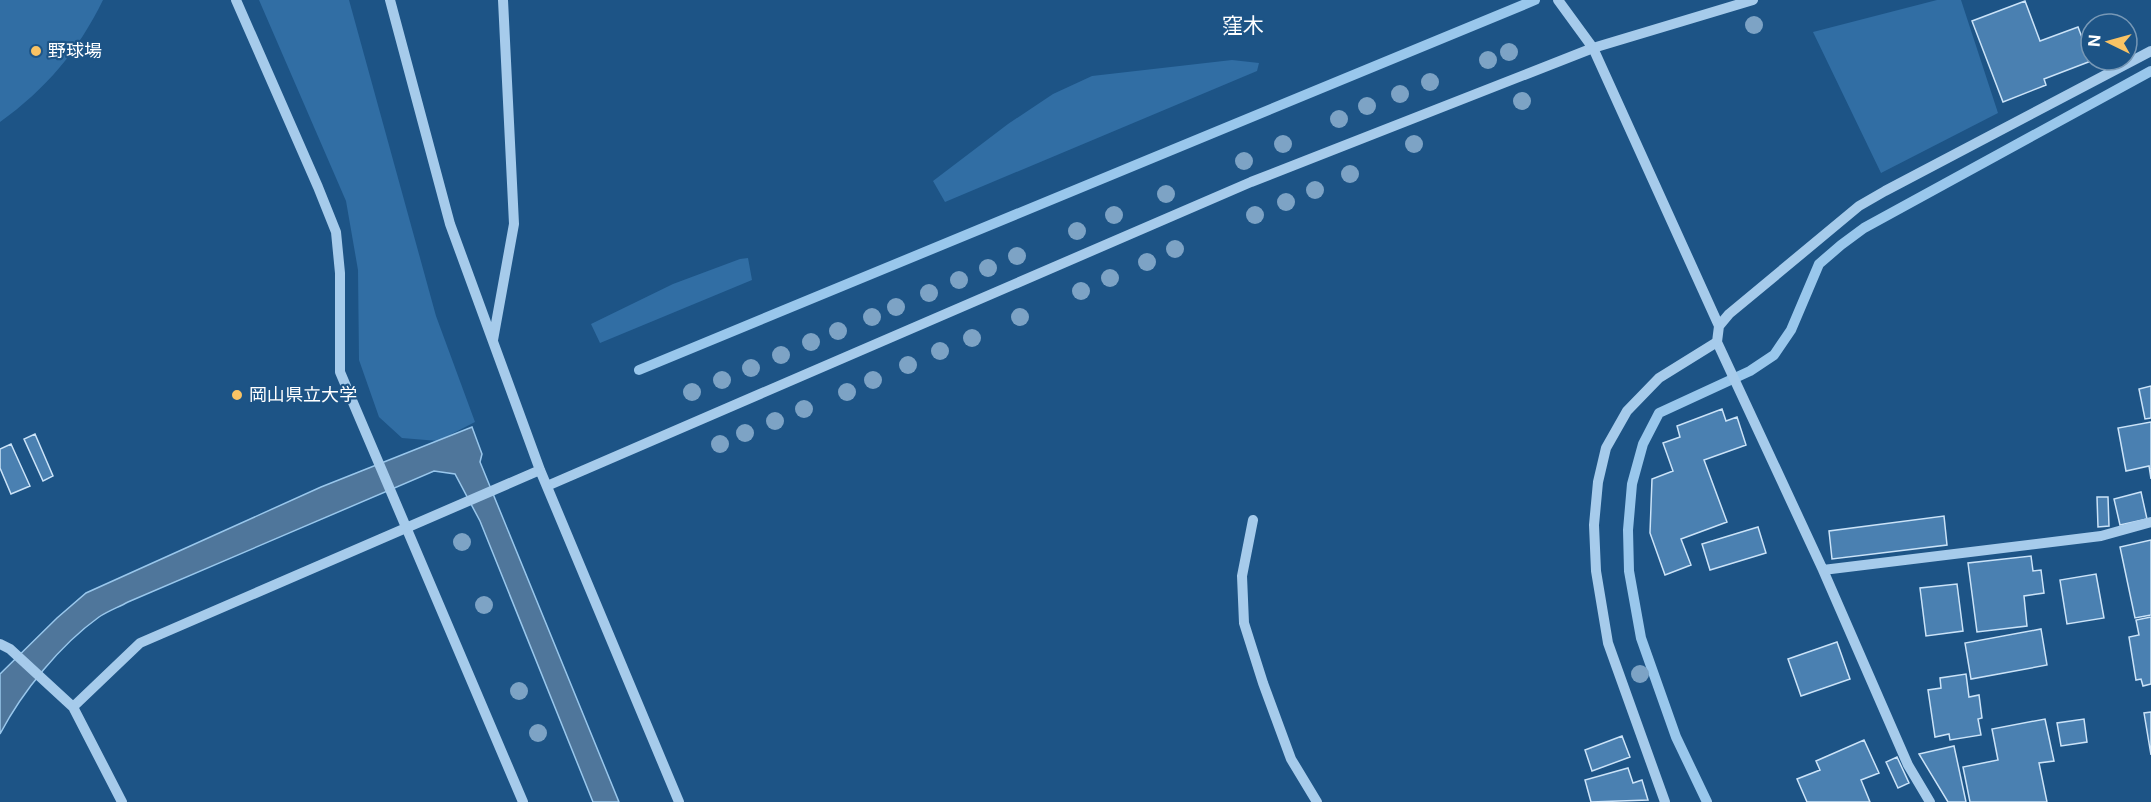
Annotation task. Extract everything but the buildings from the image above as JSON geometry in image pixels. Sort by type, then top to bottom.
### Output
[{"type":"street","points":[[236,0],[336,232],[340,273],[340,372],[522,802]]},
{"type":"street","points":[[390,0],[450,224],[540,470],[679,802]]},
{"type":"street","points":[[493,340],[514,224],[503,0]]},
{"type":"street","points":[[547,486],[1251,182],[1593,48],[1753,0]]},
{"type":"street","points":[[1561,4],[1593,48],[1719,326],[1717,342],[1823,570],[1908,765],[1930,802]]},
{"type":"street","points":[[1719,326],[1729,314],[1859,206],[2151,51]]},
{"type":"street","points":[[1665,802],[1608,643],[1596,571],[1594,525],[1598,483],[1606,448],[1627,411],[1659,378],[1717,342]]},
{"type":"street","points":[[73,707],[140,644],[495,492],[540,470]]},
{"type":"street","points":[[1253,520],[1242,576],[1244,623],[1291,759],[1317,802]]},
{"type":"street","points":[[1823,570],[2101,536],[2151,522]]},
{"type":"street","points":[[5,646],[73,707],[122,802]]},
{"type":"shaded area","name":"野球場","points":[[0,0],[103,0],[83,36],[59,68],[32,96],[0,122]]},
{"type":"shaded area","points":[[259,0],[349,0],[436,316],[475,422],[438,441],[402,438],[379,417],[359,360],[358,270],[346,201]]},
{"type":"shaded area","points":[[1937,0],[1961,0],[1998,113],[1881,173],[1813,32]]},
{"type":"shaded area","points":[[1232,60],[1259,63],[1257,71],[945,202],[933,181],[1008,124],[1053,94],[1092,76]]},
{"type":"shaded area","points":[[748,258],[752,280],[600,343],[591,324],[673,284]]},
{"type":"shaded area","points":[[472,427],[482,454],[480,462],[619,802],[593,802],[480,521],[455,474],[434,471],[102,615],[70,641],[43,670],[19,702],[0,734],[0,674],[86,593],[321,487]]},
{"type":"waterway","points":[[639,370],[1535,0]]},
{"type":"waterway","points":[[1707,802],[1676,737],[1641,638],[1629,571],[1628,530],[1632,484],[1643,444],[1659,413],[1750,371],[1774,355],[1791,330],[1819,264],[1864,228],[2151,71]]},
{"type":"place","name":"野球場","points":[[36,51]]},
{"type":"place","name":"岡山県立大学","points":[[237,395]]},
{"type":"district","name":"窪木","points":[[1243,26]]}]
